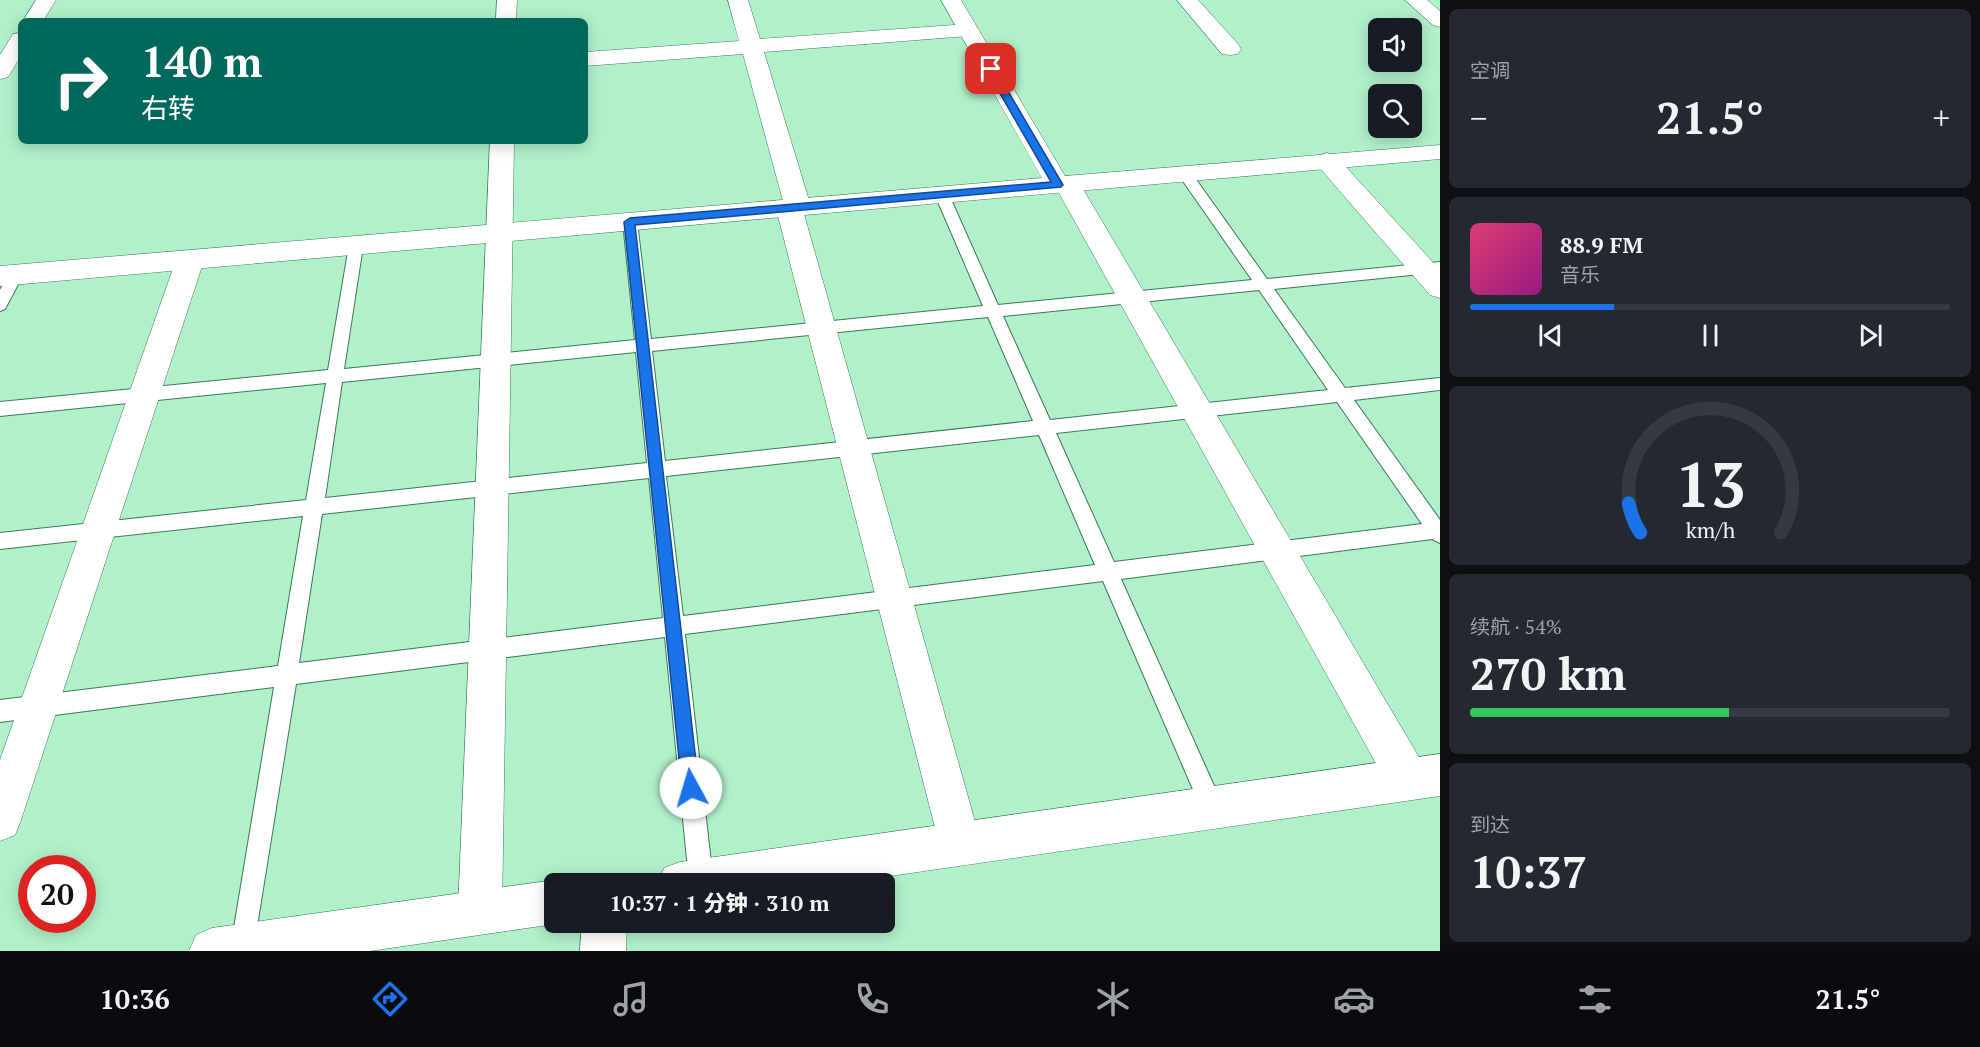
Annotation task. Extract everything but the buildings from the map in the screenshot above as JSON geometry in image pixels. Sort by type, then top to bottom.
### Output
[{"type":"street","points":[[35,18],[46,0]]},
{"type":"street","points":[[506,18],[507,0]]},
{"type":"street","points":[[738,0],[794,208],[821,328],[960,843]]},
{"type":"street","points":[[753,873],[1424,777],[1277,550],[1132,297],[951,0]]},
{"type":"street","points":[[1187,0],[1230,49]]},
{"type":"street","points":[[1415,0],[1440,21]]},
{"type":"street","points":[[588,59],[968,30]]},
{"type":"street","points":[[0,72],[18,44]]},
{"type":"street","points":[[480,912],[502,144]]},
{"type":"street","points":[[8,276],[1440,152]]},
{"type":"street","points":[[1327,161],[1434,274]]},
{"type":"street","points":[[0,820],[190,260]]},
{"type":"street","points":[[227,949],[544,903]]},
{"type":"street","points":[[603,951],[604,933]]},
{"type":"lane","points":[[0,711],[1277,550],[1439,532],[1185,174]]},
{"type":"lane","points":[[942,195],[1212,807]]},
{"type":"lane","points":[[630,222],[674,627],[690,873]]},
{"type":"lane","points":[[227,949],[287,675],[356,246]]},
{"type":"lane","points":[[0,409],[1263,284],[1434,274]]},
{"type":"lane","points":[[0,305],[8,276]]},
{"type":"lane","points":[[0,541],[1440,384]]},
{"type":"route","points":[[691,788],[630,222],[1058,185],[991,69]]}]
